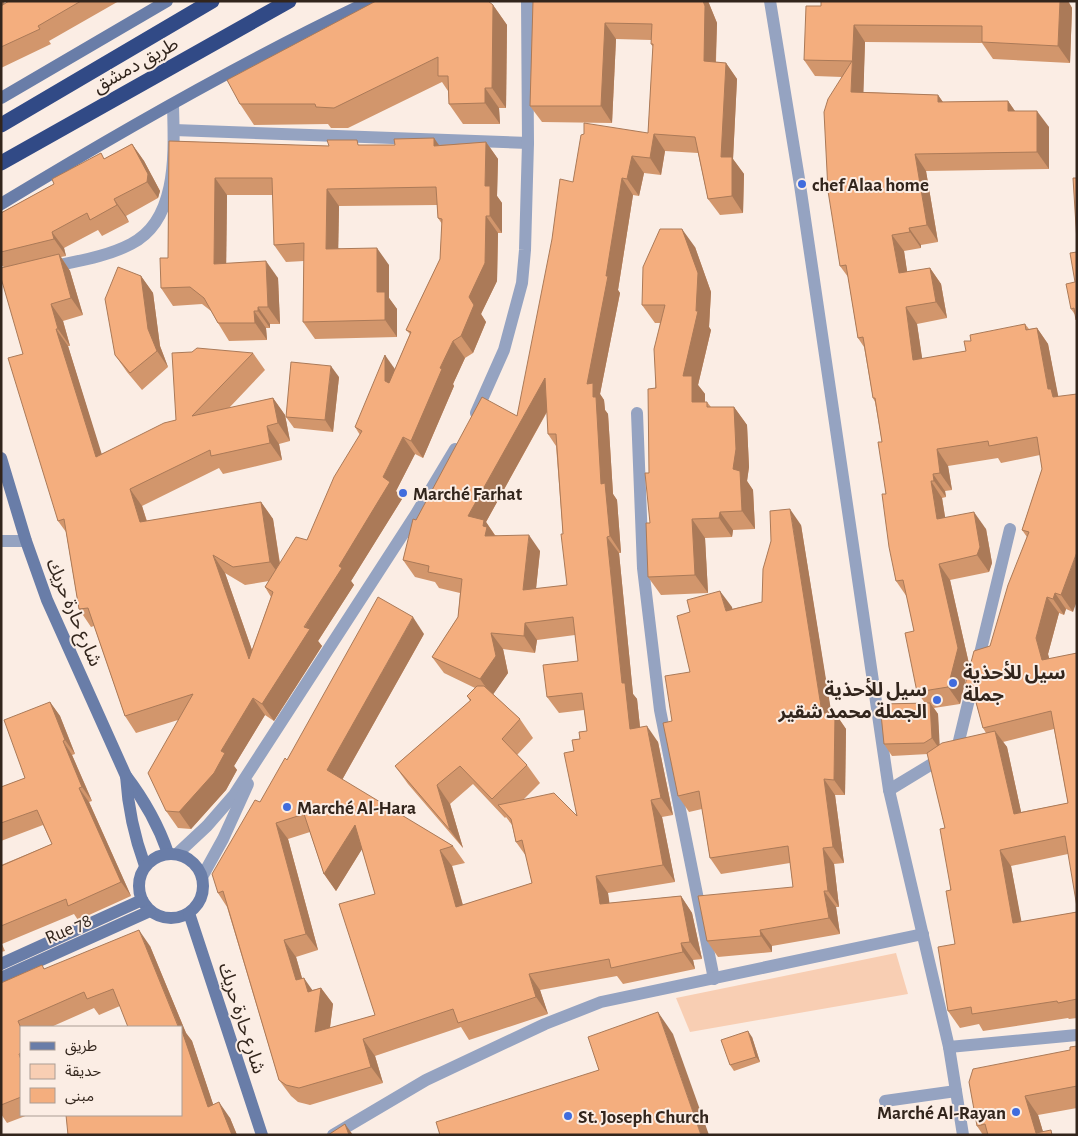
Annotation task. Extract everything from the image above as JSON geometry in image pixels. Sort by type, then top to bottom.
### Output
[{"type":"highway","name":"طريق دمشق","points":[[1,125],[212,1]]},
{"type":"highway","name":"طريق دمشق","points":[[1,164],[289,1]]},
{"type":"street","points":[[1,98],[167,1]]},
{"type":"street","points":[[1,204],[91,150],[261,55],[370,1]]},
{"type":"street","points":[[471,422],[504,350],[522,283],[525,250],[528,143],[527,1]]},
{"type":"street","points":[[770,1],[800,184],[889,790],[949,1047],[963,1135]]},
{"type":"street","points":[[1,87],[19,88]]},
{"type":"street","points":[[34,271],[114,252],[134,243],[156,222],[165,206],[169,188],[174,130],[173,105]]},
{"type":"street","points":[[174,130],[528,143]]},
{"type":"street","points":[[637,413],[643,568],[660,710],[714,979]]},
{"type":"street","points":[[172,854],[193,862],[202,877],[203,893],[196,907],[189,913],[170,918],[150,911],[142,900],[140,881],[145,866],[152,860],[172,854],[213,820],[234,795],[258,761],[416,514],[461,439]]},
{"type":"street","name":"شارع حارة حريك","points":[[1,458],[26,541],[47,600],[126,776],[144,800],[172,854]]},
{"type":"street","points":[[889,790],[945,756],[958,744],[1010,529]]},
{"type":"street","points":[[1,541],[26,541]]},
{"type":"street","points":[[202,877],[242,801],[258,761]]},
{"type":"street","name":"شارع حارة حريك","points":[[126,776],[128,807],[135,837],[145,866]]},
{"type":"street","points":[[1,964],[142,900]]},
{"type":"street","name":"Rue 78","points":[[1,978],[150,911]]},
{"type":"street","name":"شارع حارة حريك","points":[[189,913],[262,1135]]},
{"type":"street","points":[[333,1135],[426,1080],[545,1024],[601,1002],[923,934]]},
{"type":"street","points":[[949,1047],[1077,1035]]},
{"type":"street","points":[[885,1101],[956,1091]]},
{"type":"green space","points":[[896,953],[908,994],[690,1032],[676,998]]},
{"type":"building","points":[[9,1],[81,1],[38,26],[40,29],[1,47],[1,6]]},
{"type":"building","points":[[376,1],[488,1],[493,5],[492,88],[485,88],[485,103],[449,104],[448,76],[438,76],[438,57],[334,108],[316,107],[315,104],[240,104],[227,80]]},
{"type":"building","points":[[533,1],[703,1],[705,6],[704,61],[726,63],[721,157],[732,157],[732,196],[708,199],[695,137],[654,134],[650,158],[632,156],[627,179],[622,178],[606,276],[608,276],[587,384],[593,383],[593,397],[596,397],[601,484],[605,483],[610,536],[607,537],[622,683],[625,683],[630,729],[647,726],[661,798],[651,800],[663,865],[596,876],[600,904],[681,896],[690,942],[681,943],[683,952],[611,968],[609,959],[529,974],[536,997],[458,1023],[453,1009],[363,1039],[371,1067],[299,1088],[286,1085],[279,1080],[223,891],[218,893],[212,874],[255,800],[260,802],[285,758],[287,760],[378,597],[413,617],[327,770],[453,846],[440,850],[456,907],[532,883],[522,840],[516,842],[511,819],[498,805],[554,793],[577,816],[564,753],[574,751],[572,740],[580,739],[579,732],[587,731],[582,693],[547,697],[543,665],[578,661],[573,617],[525,623],[524,636],[491,633],[496,656],[480,679],[432,657],[458,617],[462,579],[428,572],[429,566],[403,560],[413,519],[416,520],[482,397],[517,416],[552,239],[560,179],[573,182],[581,135],[584,134],[584,123],[648,133],[653,44],[651,44],[652,24],[605,23],[601,106],[530,106]],"holes":[[[545,378],[548,434],[556,434],[563,534],[561,534],[567,585],[523,590],[529,535],[485,536],[487,527],[483,526],[484,520],[468,516]],[[304,814],[324,874],[355,825],[375,894],[339,904],[375,1015],[315,1032],[321,988],[308,992],[304,978],[296,980],[284,940],[306,934],[276,823]]]},
{"type":"building","points":[[821,1],[1060,1],[1058,46],[982,42],[982,26],[854,25],[851,92],[938,95],[938,102],[1008,101],[1008,111],[1037,111],[1037,152],[915,154],[927,225],[909,228],[910,232],[892,235],[899,273],[930,268],[936,302],[906,307],[913,360],[966,351],[964,341],[971,341],[970,335],[1025,324],[1026,330],[1037,328],[1048,389],[1051,389],[1053,397],[1077,394],[1077,552],[1061,595],[1055,593],[1053,599],[1047,597],[1036,638],[1042,660],[1077,653],[1077,907],[1065,836],[1000,850],[1013,923],[1077,912],[1077,999],[972,1014],[971,1007],[948,1011],[938,947],[955,944],[946,891],[951,890],[940,829],[945,828],[927,753],[942,743],[995,731],[1014,814],[1068,803],[1051,711],[983,728],[971,684],[965,685],[974,651],[990,646],[1008,585],[1029,532],[1022,530],[1042,469],[1037,437],[989,446],[988,441],[937,449],[940,473],[933,474],[934,481],[931,481],[937,519],[974,512],[980,547],[977,555],[939,564],[958,648],[948,687],[917,692],[905,633],[914,631],[903,580],[896,581],[889,547],[882,494],[886,494],[878,442],[882,442],[875,398],[873,398],[863,337],[858,338],[846,265],[840,266],[828,191],[824,112],[828,99],[852,61],[804,60],[806,6],[821,6]]},
{"type":"building","points":[[434,138],[434,146],[486,142],[485,186],[490,186],[490,216],[486,216],[485,263],[469,297],[474,305],[461,336],[453,341],[440,368],[442,369],[411,441],[403,437],[383,477],[390,482],[339,566],[342,568],[304,627],[310,629],[262,704],[253,698],[221,751],[225,753],[214,773],[179,812],[166,811],[148,773],[193,694],[125,716],[88,608],[79,609],[64,519],[58,521],[8,358],[23,354],[1,278],[1,268],[59,254],[71,298],[51,304],[58,329],[56,329],[96,457],[164,423],[176,420],[172,353],[192,352],[197,348],[253,353],[192,416],[273,398],[278,423],[267,426],[270,443],[211,456],[210,450],[130,489],[140,522],[261,502],[270,562],[233,567],[213,555],[249,659],[273,592],[265,587],[296,537],[307,540],[334,477],[362,431],[355,427],[385,355],[385,381],[389,383],[411,332],[406,330],[440,259],[442,219],[438,218],[436,187],[327,189],[326,249],[377,248],[377,292],[385,292],[385,320],[303,322],[304,243],[274,245],[272,178],[215,178],[214,264],[266,261],[268,307],[258,307],[258,311],[254,311],[255,323],[218,323],[204,298],[190,287],[161,288],[160,258],[168,258],[169,141],[329,146],[327,140],[357,140],[358,145],[395,145],[394,139]]},
{"type":"building","points":[[132,144],[148,174],[147,182],[114,199],[117,205],[90,220],[87,213],[52,232],[54,239],[1,252],[1,213],[54,184],[52,179],[101,153],[104,159]]},
{"type":"building","points":[[1073,178],[1077,178],[1077,242]]},
{"type":"building","points":[[660,229],[682,229],[698,273],[696,311],[698,311],[683,376],[692,376],[692,402],[707,402],[707,407],[734,407],[736,449],[733,469],[740,471],[742,511],[720,512],[719,518],[692,519],[695,575],[648,577],[646,523],[650,523],[645,473],[649,473],[648,389],[656,388],[654,349],[665,305],[642,305],[643,267]]},
{"type":"building","points":[[1077,252],[1076,320],[1074,308],[1071,309],[1066,284],[1075,282],[1070,253]]},
{"type":"building","points":[[118,267],[141,276],[148,329],[157,351],[130,373],[115,355],[105,299]]},
{"type":"building","points":[[291,362],[331,366],[325,420],[286,417]]},
{"type":"building","points":[[790,509],[822,713],[835,713],[834,780],[824,779],[833,847],[823,848],[828,891],[824,891],[829,918],[760,930],[761,936],[707,941],[698,896],[793,887],[788,846],[710,858],[699,791],[678,796],[663,723],[672,721],[665,676],[690,672],[677,616],[690,612],[687,600],[720,591],[726,611],[762,602],[763,569],[771,541],[770,511]]},
{"type":"building","points":[[477,686],[484,686],[520,719],[502,739],[527,765],[492,799],[460,766],[437,785],[450,830],[395,766],[471,700],[467,696]]},
{"type":"building","points":[[50,702],[65,740],[63,741],[82,787],[79,788],[121,882],[68,906],[66,899],[1,926],[1,866],[52,844],[37,810],[1,823],[1,787],[25,778],[4,720]]},
{"type":"building","points":[[930,703],[932,738],[924,743],[884,744],[880,704]]},
{"type":"building","points":[[139,930],[178,1026],[128,1026],[113,989],[87,999],[84,992],[18,1021],[20,1026],[20,1097],[1,1105],[1,983],[42,965],[44,969]]},
{"type":"building","points":[[658,1012],[701,1135],[440,1135],[436,1122],[599,1070],[588,1037]]},
{"type":"building","points":[[182,1031],[208,1107],[219,1102],[232,1135],[68,1135],[66,1116],[182,1116]]},
{"type":"building","points":[[748,1031],[756,1057],[730,1065],[721,1040]]},
{"type":"building","points":[[1077,1046],[1077,1086],[1025,1096],[1036,1133],[1051,1130],[1052,1135],[988,1135],[985,1124],[977,1126],[969,1082],[973,1069],[1070,1050],[1070,1047]]},
{"type":"building","points":[[345,1124],[349,1135],[328,1135]]},
{"type":"place","name":"chef Alaa home","points":[[802,184]]},
{"type":"place","name":"Marché Farhat","points":[[403,493]]},
{"type":"place","name":"سيل للأحذية جملة","points":[[953,683]]},
{"type":"place","name":"سيل للأحذية الجملة محمد شقير","points":[[937,700]]},
{"type":"place","name":"Marché Al-Hara","points":[[287,807]]},
{"type":"place","name":"Marché Al-Rayan","points":[[1016,1112]]},
{"type":"place","name":"St. Joseph Church","points":[[568,1116]]}]
